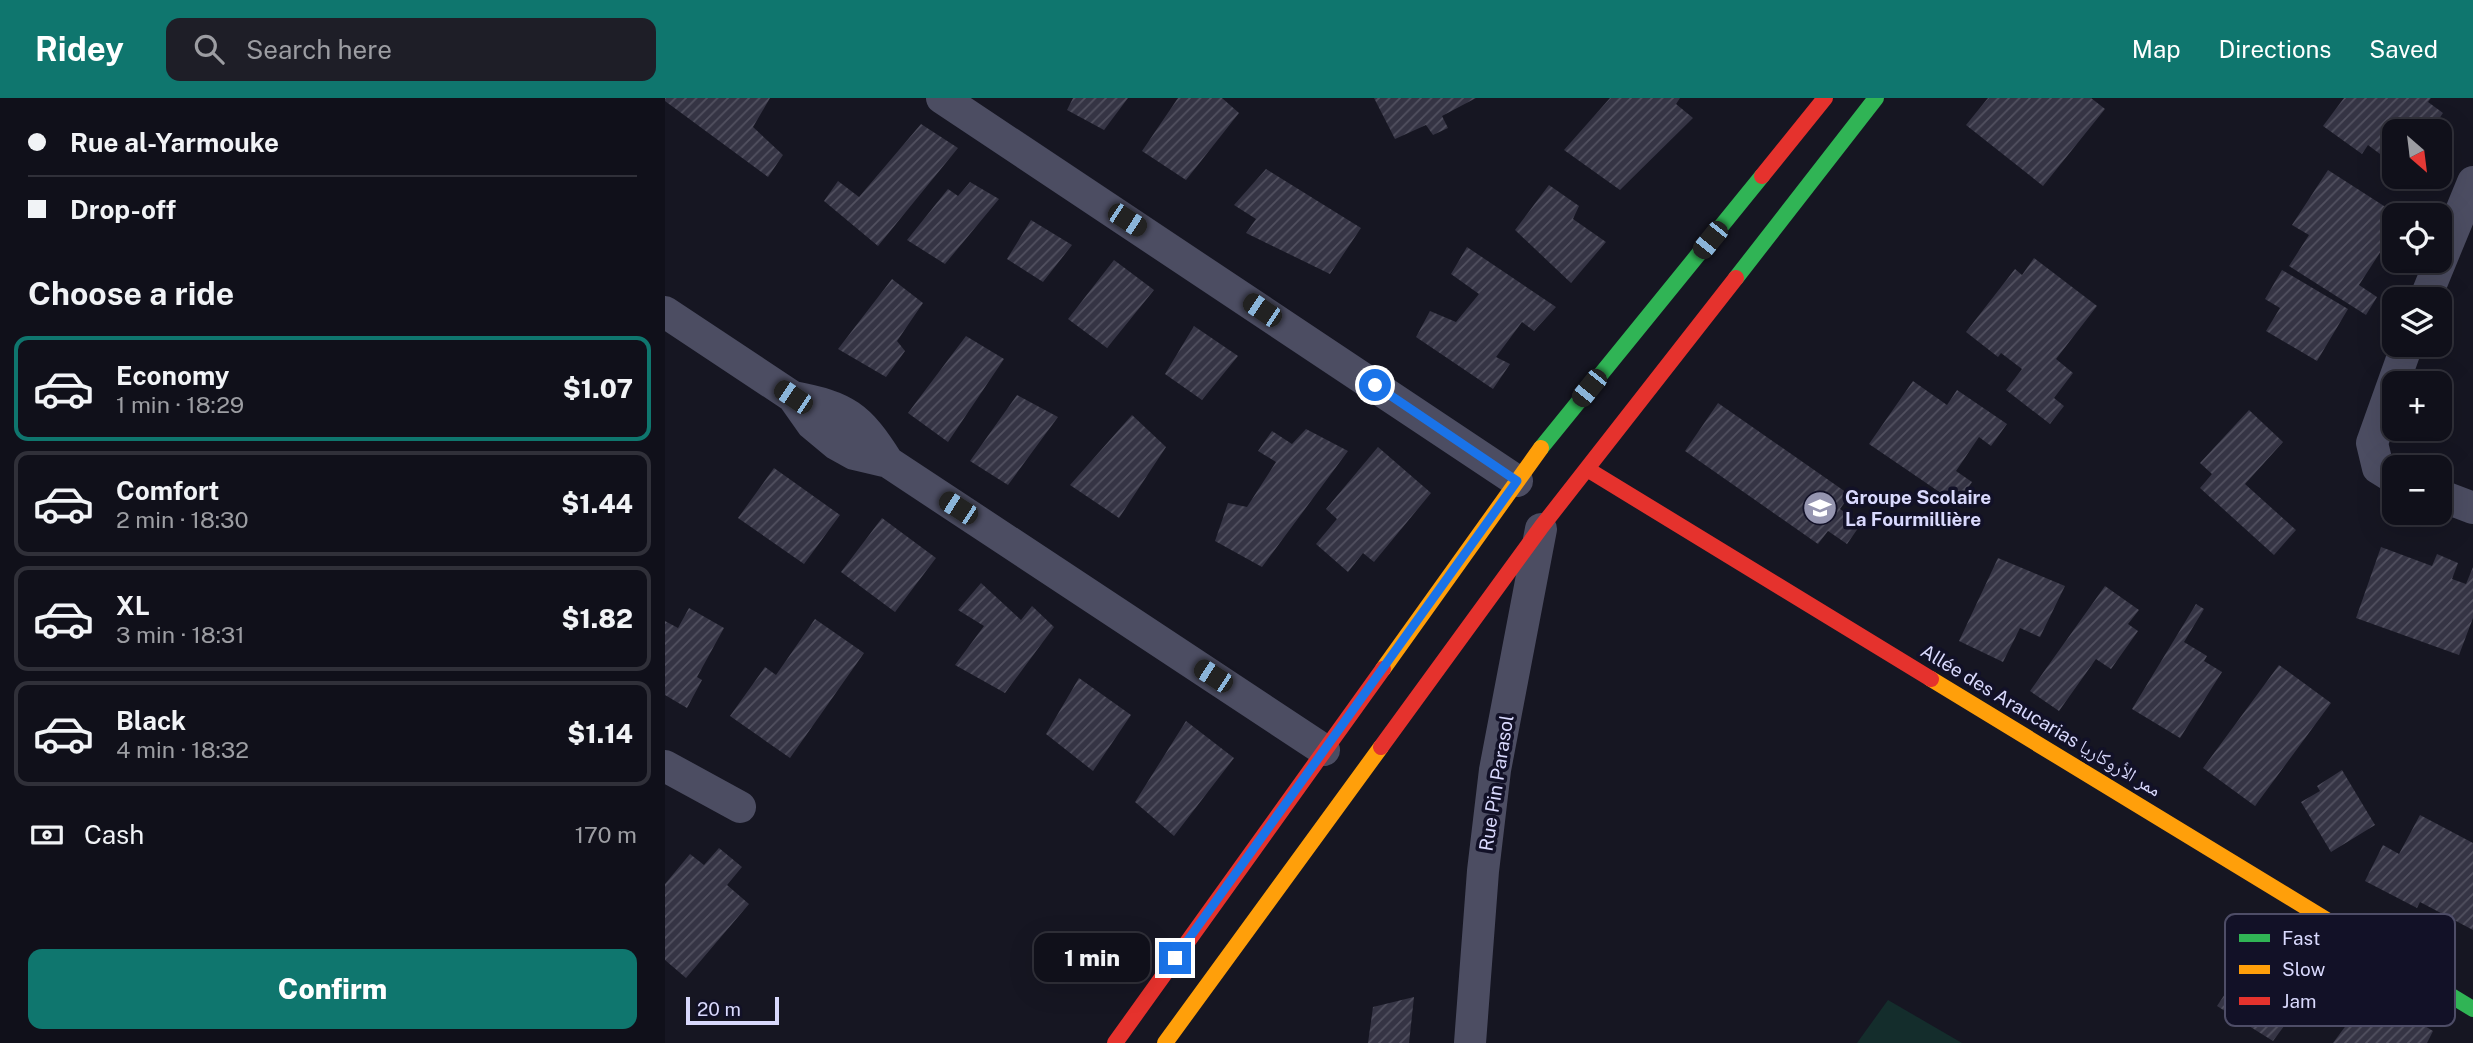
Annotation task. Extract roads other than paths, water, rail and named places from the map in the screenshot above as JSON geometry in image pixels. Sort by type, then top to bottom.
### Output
[{"type":"main road","points":[[1115,1043],[1546,441],[1825,98]]},
{"type":"main road","points":[[1165,1043],[1542,526],[1876,98]]},
{"type":"main road","name":"Allée des Araucarias ممر الأروكاريا","points":[[1587,469],[2317,914]]},
{"type":"main road","name":"Allée des Araucarias ممر الأروكاريا","points":[[2455,998],[2473,1009]]},
{"type":"street","points":[[942,98],[1517,481]]},
{"type":"street","points":[[2430,287],[2473,182]]},
{"type":"street","points":[[665,312],[793,397],[811,424],[836,444],[854,454],[888,462],[1324,751]]},
{"type":"street","points":[[2382,464],[2372,443],[2377,422],[2402,357]]},
{"type":"street","points":[[2452,500],[2473,508]]},
{"type":"street","name":"Rue Pin Parasol","points":[[1470,1043],[1483,871],[1495,770],[1542,526]]},
{"type":"street","points":[[665,766],[740,807]]},
{"type":"place","name":"Groupe Scolaire La Fourmillière","points":[[1820,508]]}]
